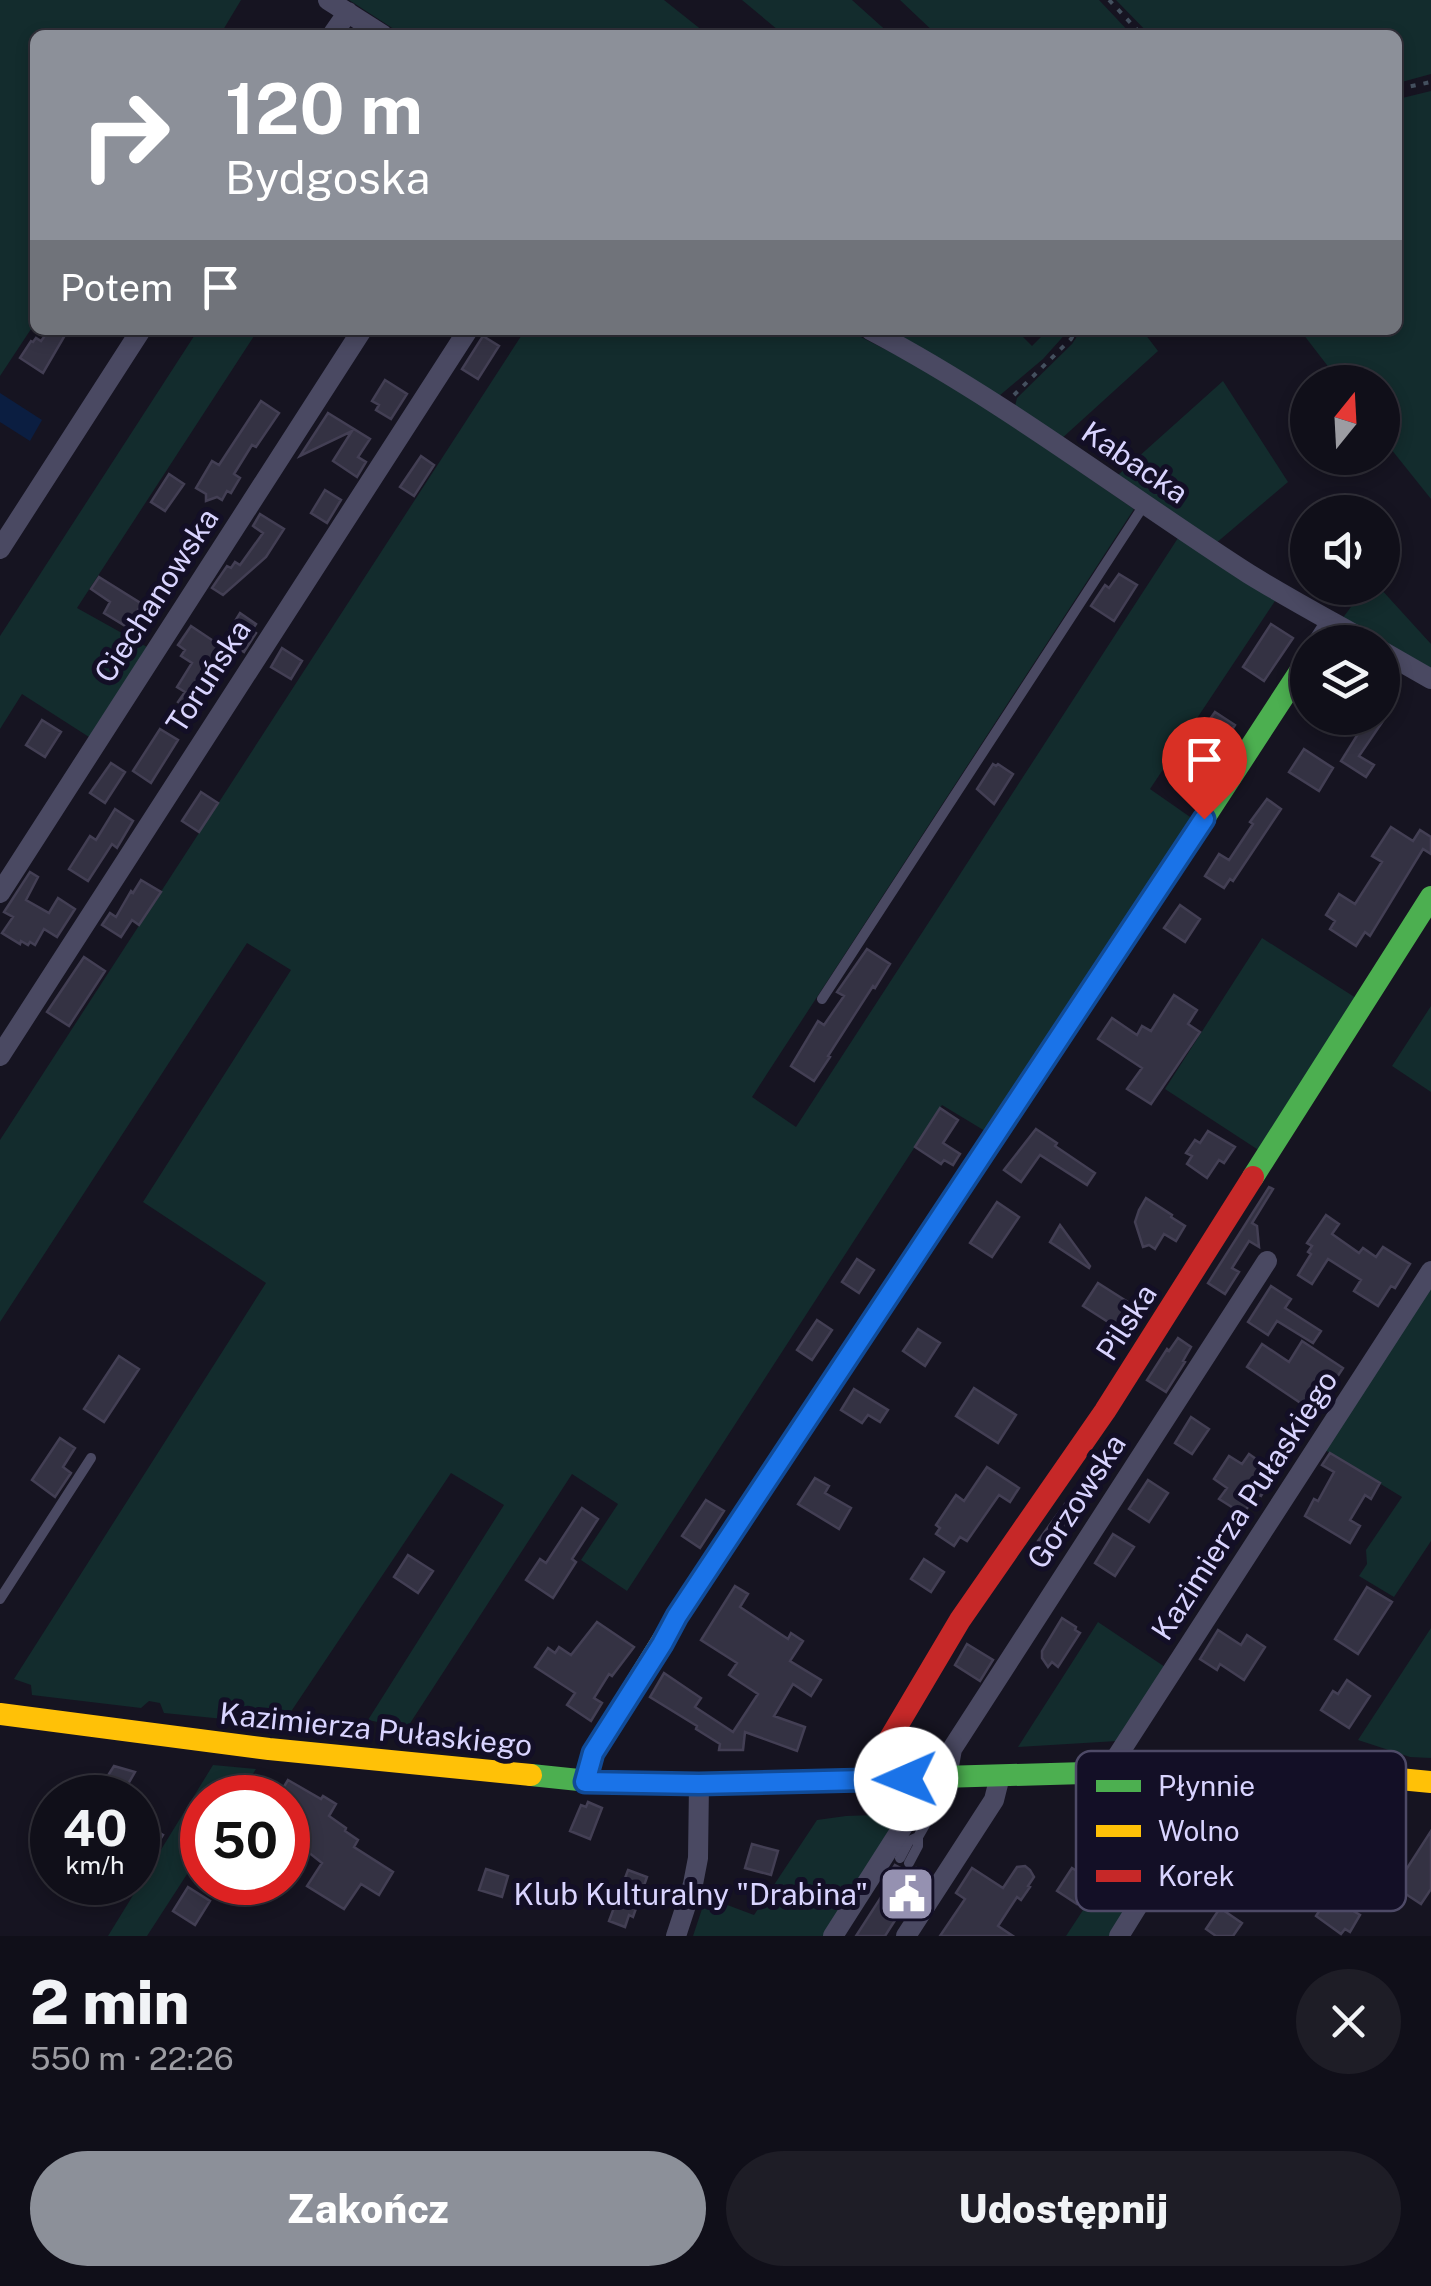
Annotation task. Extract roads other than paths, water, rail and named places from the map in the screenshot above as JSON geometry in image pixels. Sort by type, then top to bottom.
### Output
[{"type":"street","points":[[328,0],[375,30]]},
{"type":"street","points":[[335,30],[348,12]]},
{"type":"street","points":[[0,549],[138,335]]},
{"type":"street","name":"Ciechanowska","points":[[0,892],[359,335]]},
{"type":"street","name":"Toruńska","points":[[0,1056],[465,335]]},
{"type":"street","name":"Kabacka","points":[[879,335],[1000,408],[1250,574],[1337,625]]},
{"type":"street","points":[[1400,661],[1431,679]]},
{"type":"street","points":[[585,1782],[593,1753],[677,1616],[1290,686]]},
{"type":"street","name":"Pilska","points":[[876,1779],[877,1760],[960,1620],[1105,1411],[1431,898]]},
{"type":"street","name":"Gorzowska","points":[[833,1936],[1267,1261]]},
{"type":"street","name":"Kazimierza Pułaskiego","points":[[1121,1751],[1431,1271]]},
{"type":"street","name":"Kazimierza Pułaskiego","points":[[0,1714],[585,1782],[699,1784],[1076,1773]]},
{"type":"street","points":[[906,1936],[994,1800],[1000,1776]]},
{"type":"street","name":"Kazimierza Pułaskiego","points":[[1406,1780],[1431,1782]]},
{"type":"street","points":[[676,1936],[698,1853],[699,1784]]},
{"type":"street","points":[[1119,1936],[1135,1911]]},
{"type":"lane","points":[[822,999],[1145,504]]},
{"type":"lane","points":[[0,1599],[91,1458]]},
{"type":"lane","points":[[904,1860],[909,1841],[918,1837],[945,1789],[936,1778]]},
{"type":"water","points":[[0,393],[42,420],[30,441],[0,422]]},
{"type":"place","name":"Klub Kulturalny \"Drabina\"","points":[[907,1894]]}]
